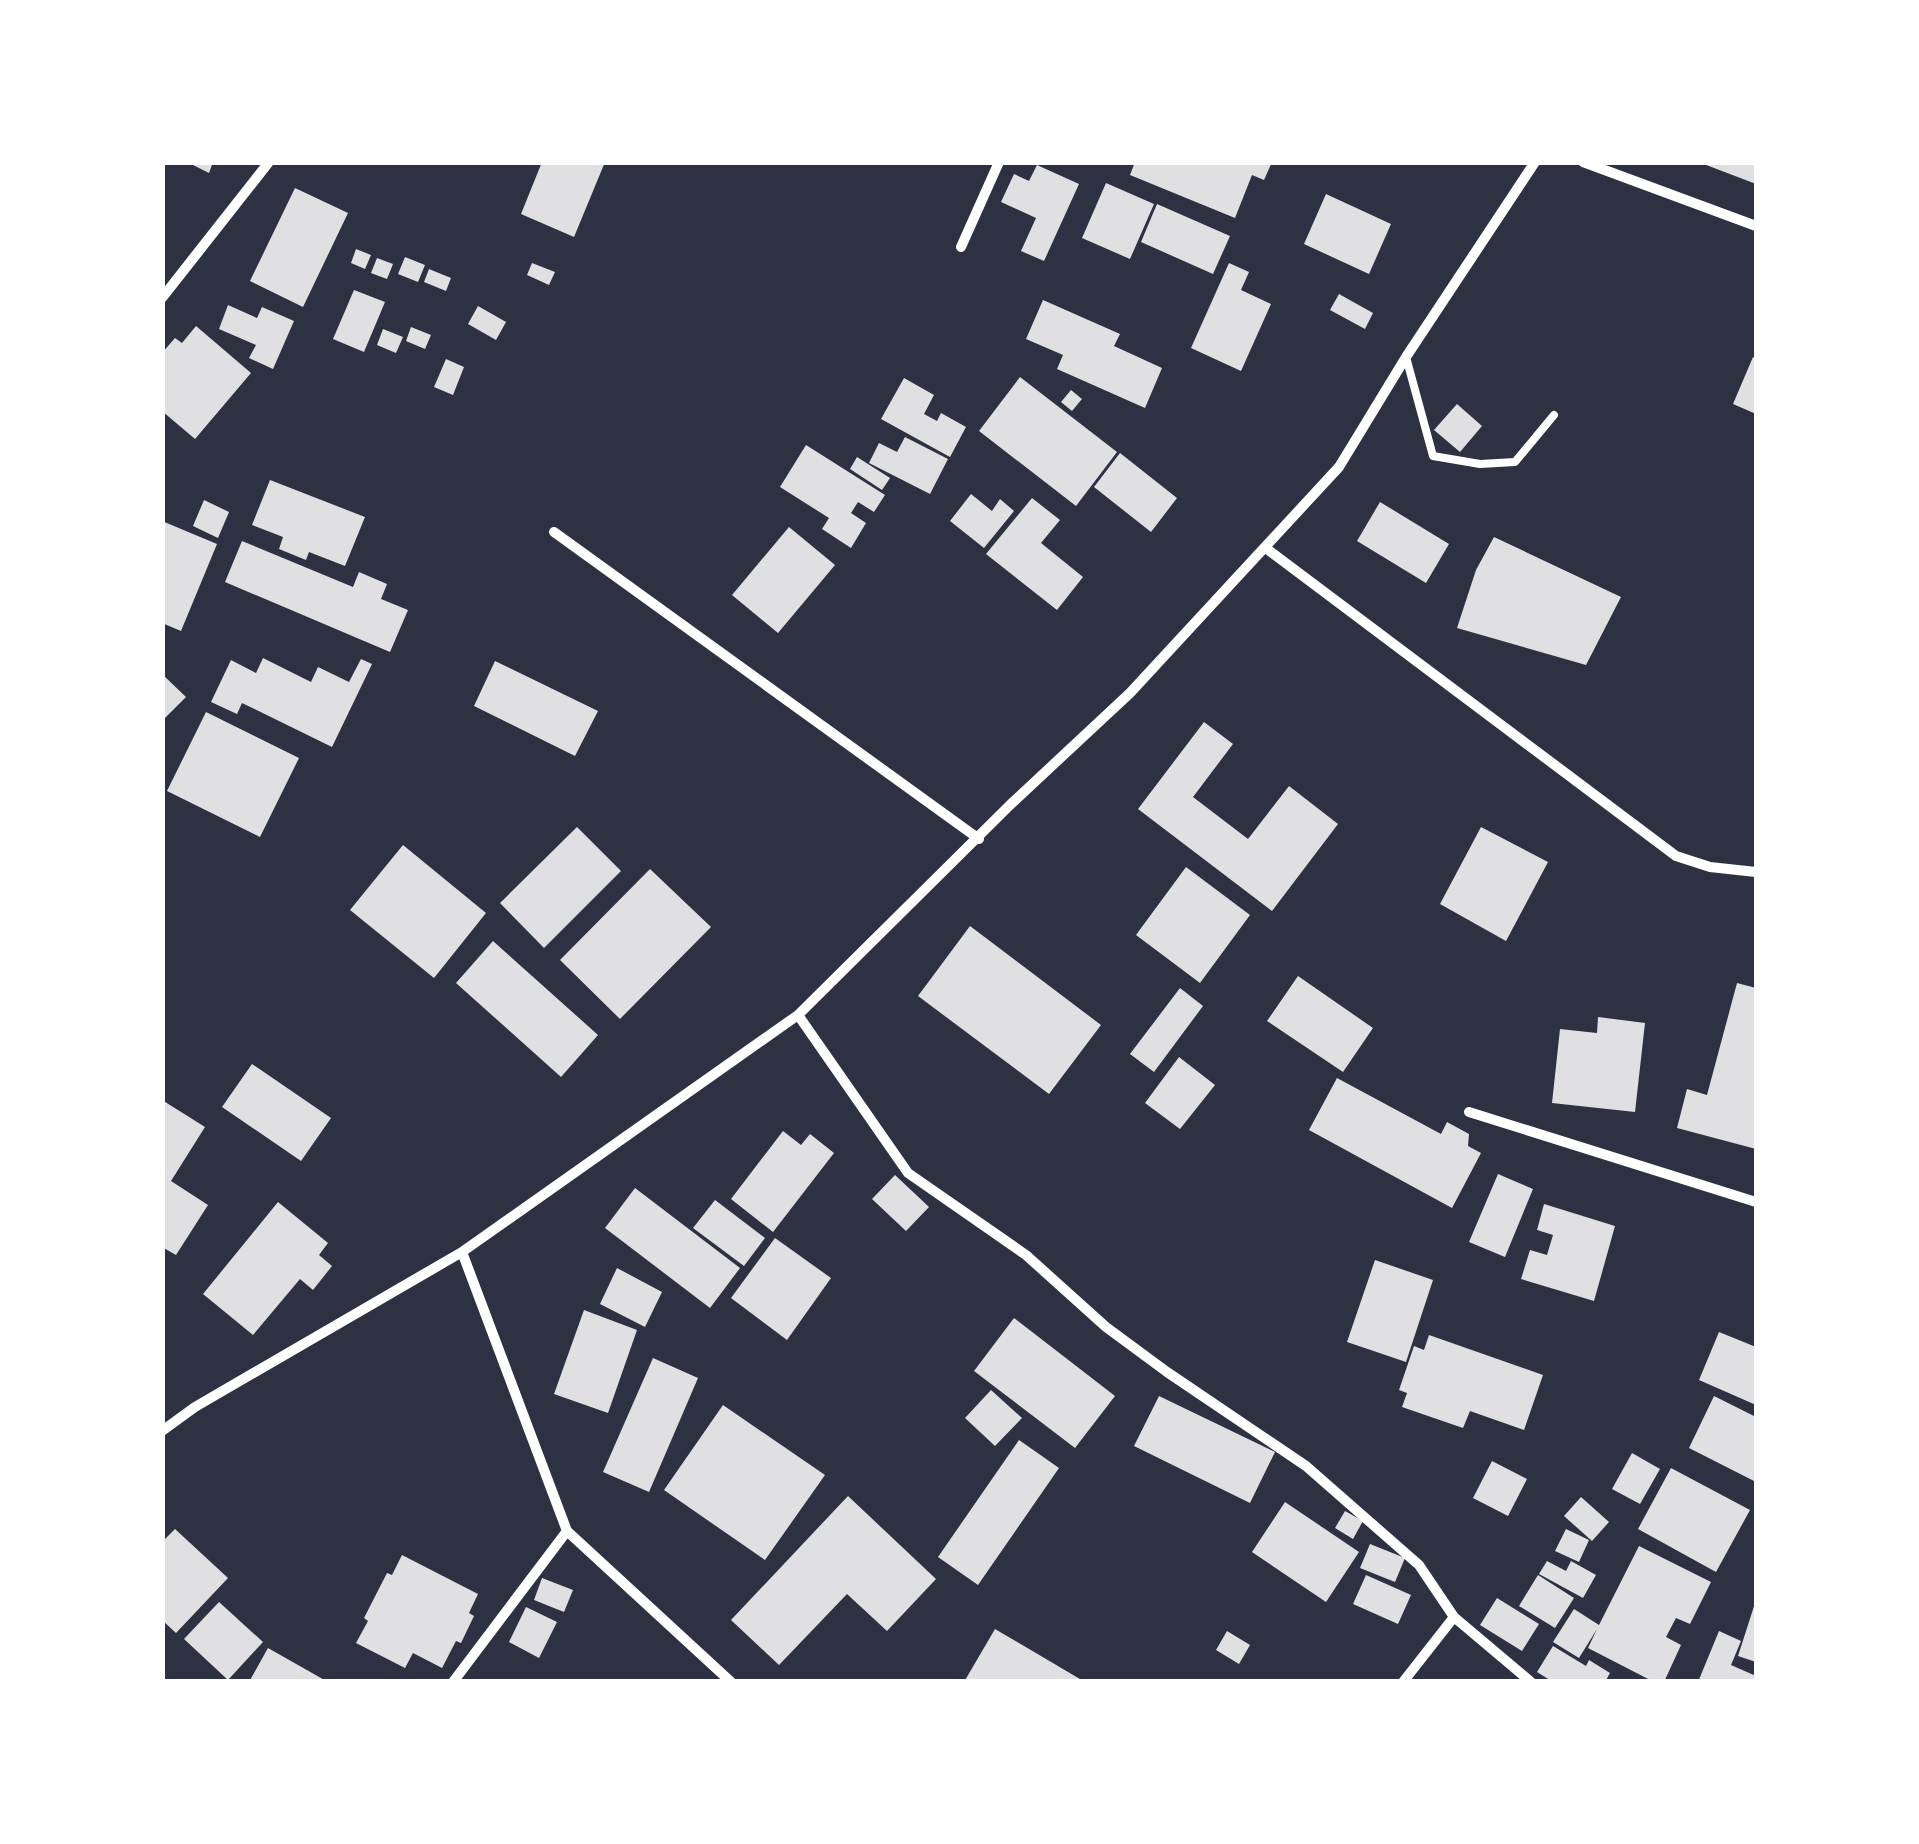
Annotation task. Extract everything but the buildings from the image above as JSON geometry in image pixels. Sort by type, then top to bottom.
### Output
[{"type":"street","points":[[162,298],[268,162]]},
{"type":"street","points":[[961,248],[999,162]]},
{"type":"street","points":[[162,1431],[194,1407],[462,1252],[798,1015],[1011,804],[1130,693],[1339,467],[1534,162]]},
{"type":"street","points":[[1583,162],[1756,226]]},
{"type":"street","points":[[554,532],[979,839]]},
{"type":"street","points":[[1266,548],[1676,856],[1710,867],[1756,872]]},
{"type":"street","points":[[798,1015],[908,1173],[1026,1255],[1106,1328],[1306,1466],[1419,1564],[1454,1617],[1531,1682]]},
{"type":"street","points":[[1469,1112],[1756,1202]]},
{"type":"street","points":[[462,1252],[567,1531],[731,1682]]},
{"type":"street","points":[[453,1682],[567,1531]]},
{"type":"street","points":[[1403,1682],[1454,1617]]},
{"type":"lane","points":[[1406,357],[1432,456],[1480,464],[1515,462],[1554,415]]}]
